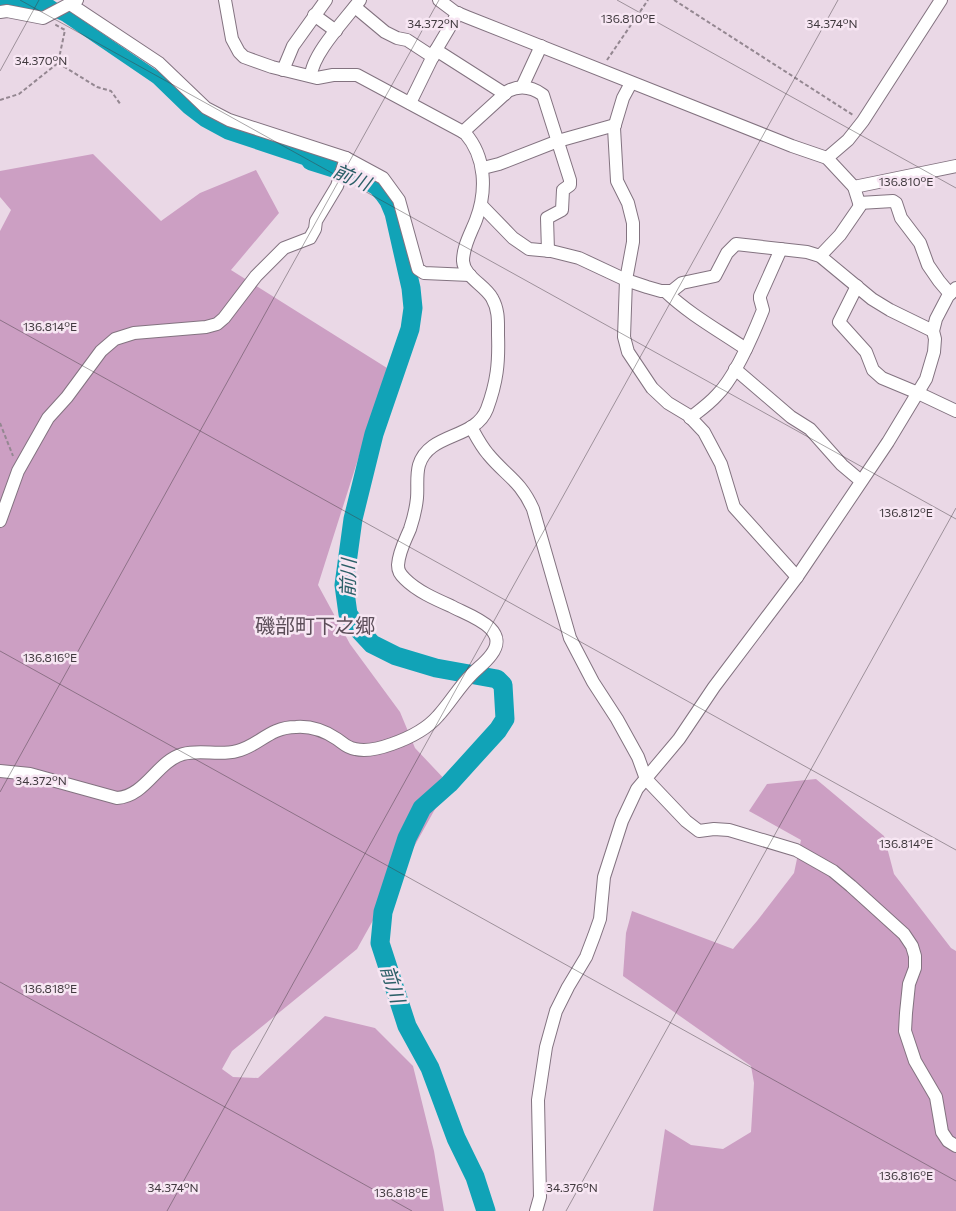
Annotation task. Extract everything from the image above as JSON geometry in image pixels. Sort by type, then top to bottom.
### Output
[{"type":"street","points":[[0,771],[30,774],[111,797],[124,797],[139,789],[167,762],[180,755],[191,752],[221,754],[236,752],[278,729],[310,728],[323,732],[351,749],[381,748],[401,741],[425,728],[438,716],[496,648],[497,642],[493,631],[485,623],[414,587],[403,578],[398,570],[399,556],[410,528],[417,497],[420,462],[432,446],[472,427],[481,419],[487,408],[498,370],[498,313],[494,300],[464,268],[464,250],[481,205],[483,168],[472,141],[463,132],[357,75],[333,75],[317,78],[252,61],[239,52],[232,39],[225,0]]},
{"type":"street","points":[[283,70],[293,46],[326,0]]},
{"type":"street","points":[[439,0],[458,13],[792,146],[827,158],[854,187],[860,206],[840,235],[820,256]]},
{"type":"street","points":[[827,158],[848,140],[863,121],[941,0]]},
{"type":"street","points":[[0,12],[7,11],[43,18],[74,2],[159,63],[206,108],[229,120],[346,158],[383,178],[400,200],[418,269],[424,272],[470,274]]},
{"type":"street","points":[[311,76],[312,67],[316,59],[358,4],[385,32],[397,38],[408,40],[505,94]]},
{"type":"street","points":[[410,103],[458,13]]},
{"type":"street","points":[[314,15],[336,32]]},
{"type":"street","points":[[522,87],[541,46]]},
{"type":"street","points":[[631,82],[623,98],[615,124],[617,181],[628,203],[633,223],[633,242],[626,280],[624,337],[628,352],[652,388],[668,403],[690,418],[704,432],[721,464],[734,507],[797,577]]},
{"type":"street","points":[[463,132],[505,94],[515,88],[522,87],[535,90],[542,95],[570,185],[563,190],[562,210],[548,218],[548,251]]},
{"type":"street","points":[[483,168],[615,124]]},
{"type":"street","points":[[0,521],[18,471],[48,418],[67,396],[92,360],[109,343],[122,336],[134,333],[206,327],[217,324],[236,304],[256,276],[274,257],[284,248],[310,238],[315,229],[316,221],[337,186],[346,158]]},
{"type":"street","points":[[854,187],[956,166]]},
{"type":"street","points":[[536,1211],[540,1197],[538,1100],[546,1047],[556,1011],[586,957],[600,920],[604,877],[622,821],[638,789],[679,739],[714,687],[797,577],[888,442],[926,379],[934,352],[935,339],[933,331],[936,319],[953,291],[938,282],[928,265],[920,243],[901,218],[896,202],[859,203]]},
{"type":"street","points":[[481,205],[513,238],[529,249],[579,258],[626,280],[665,291],[672,291],[682,283],[715,276],[727,252],[736,244],[807,252],[820,256],[890,310],[933,331]]},
{"type":"street","points":[[690,418],[718,395],[746,349],[763,310],[760,296],[781,249]]},
{"type":"street","points":[[857,286],[839,322],[869,356],[874,370],[882,378],[956,411]]},
{"type":"street","points":[[665,291],[688,312],[706,321],[746,349]]},
{"type":"street","points":[[735,369],[791,417],[810,429],[842,465],[861,482]]},
{"type":"street","points":[[472,427],[482,446],[517,482],[527,496],[535,517],[570,638],[593,682],[617,719],[638,757],[646,779],[686,821],[699,831],[729,830],[796,850],[833,871],[904,934],[912,946],[915,956],[915,968],[909,984],[906,1031],[916,1061],[936,1097],[942,1132],[948,1141],[956,1146]]},
{"type":"path","points":[[600,70],[648,0]]},
{"type":"path","points":[[674,0],[863,121]]},
{"type":"path","points":[[0,100],[19,94],[58,63],[64,30],[43,18]]},
{"type":"path","points":[[58,63],[97,87],[111,91],[121,105]]},
{"type":"path","points":[[0,423],[18,471]]},
{"type":"shaded area","points":[[93,154],[161,221],[200,193],[256,170],[279,213],[231,270],[387,368],[318,585],[350,644],[400,712],[415,748],[449,784],[357,949],[232,1051],[222,1069],[233,1077],[258,1078],[325,1016],[375,1028],[413,1066],[434,1151],[444,1211],[0,1211],[0,231],[11,210],[0,197],[0,171]]},
{"type":"shaded area","points":[[816,779],[884,836],[894,874],[951,948],[956,951],[956,1211],[653,1211],[665,1129],[691,1145],[723,1149],[751,1132],[754,1083],[751,1066],[623,976],[626,933],[632,911],[733,949],[794,873],[801,840],[749,811],[767,784]]},
{"type":"water","points":[[0,0],[53,0],[168,78],[189,100],[338,160],[333,175],[225,139],[201,126],[184,113],[153,83],[62,21],[41,11],[0,7]]},
{"type":"waterway","name":"前川","points":[[311,161],[362,177],[377,186],[389,201],[394,213],[411,288],[413,308],[410,329],[374,434],[353,519],[344,585],[348,614],[372,644],[396,656],[436,668],[497,679],[503,685],[505,719],[498,730],[449,784],[422,808],[407,838],[383,912],[380,943],[407,1026],[430,1068],[456,1138],[475,1177],[486,1211]]},
{"type":"district","name":"磯部町下之郷","points":[[315,626]]}]
